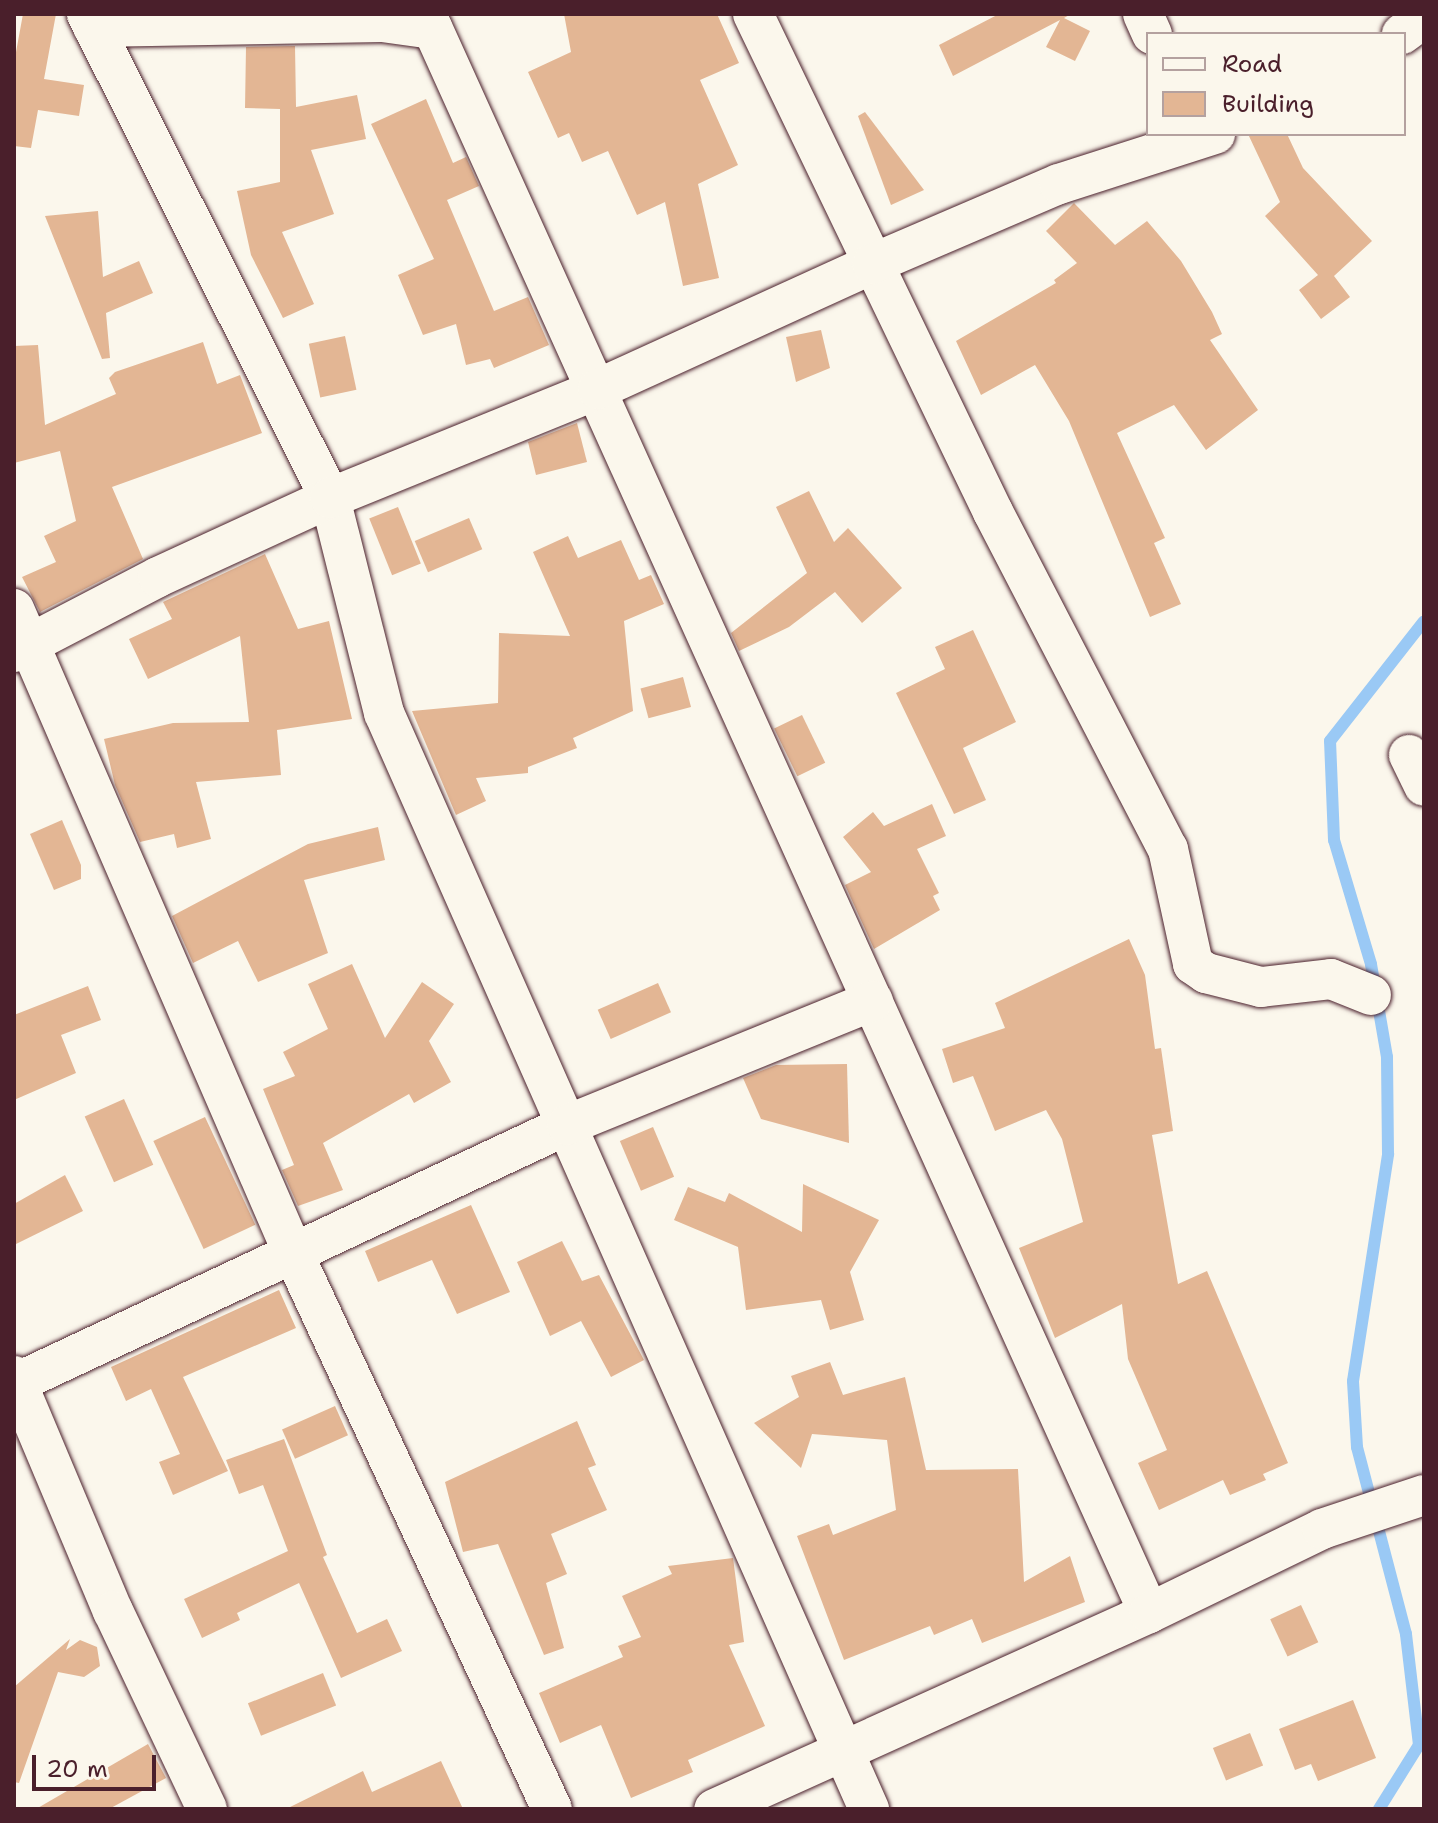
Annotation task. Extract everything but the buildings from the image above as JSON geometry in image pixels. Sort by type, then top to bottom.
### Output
[{"type":"street","points":[[753,14],[872,264],[1168,849],[1193,964],[1206,973],[1261,987],[1331,979],[1371,995]]},
{"type":"street","points":[[1405,32],[1424,18]]},
{"type":"street","points":[[869,1809],[384,713],[330,498],[90,21],[430,22],[1149,1613]]},
{"type":"street","points":[[21,649],[158,577],[330,498],[598,389],[872,264],[1059,184],[1206,136]]},
{"type":"street","points":[[14,609],[21,649],[294,1255],[552,1809]]},
{"type":"street","points":[[207,1809],[113,1611],[15,1381],[294,1255],[567,1125],[873,1001]]},
{"type":"street","points":[[714,1809],[1149,1613],[1322,1529],[1372,1512],[1421,1504]]},
{"type":"waterway","points":[[1379,1809],[1419,1745],[1406,1634],[1357,1447],[1353,1381],[1388,1154],[1387,1057],[1371,964],[1334,840],[1330,741],[1424,621]]}]
